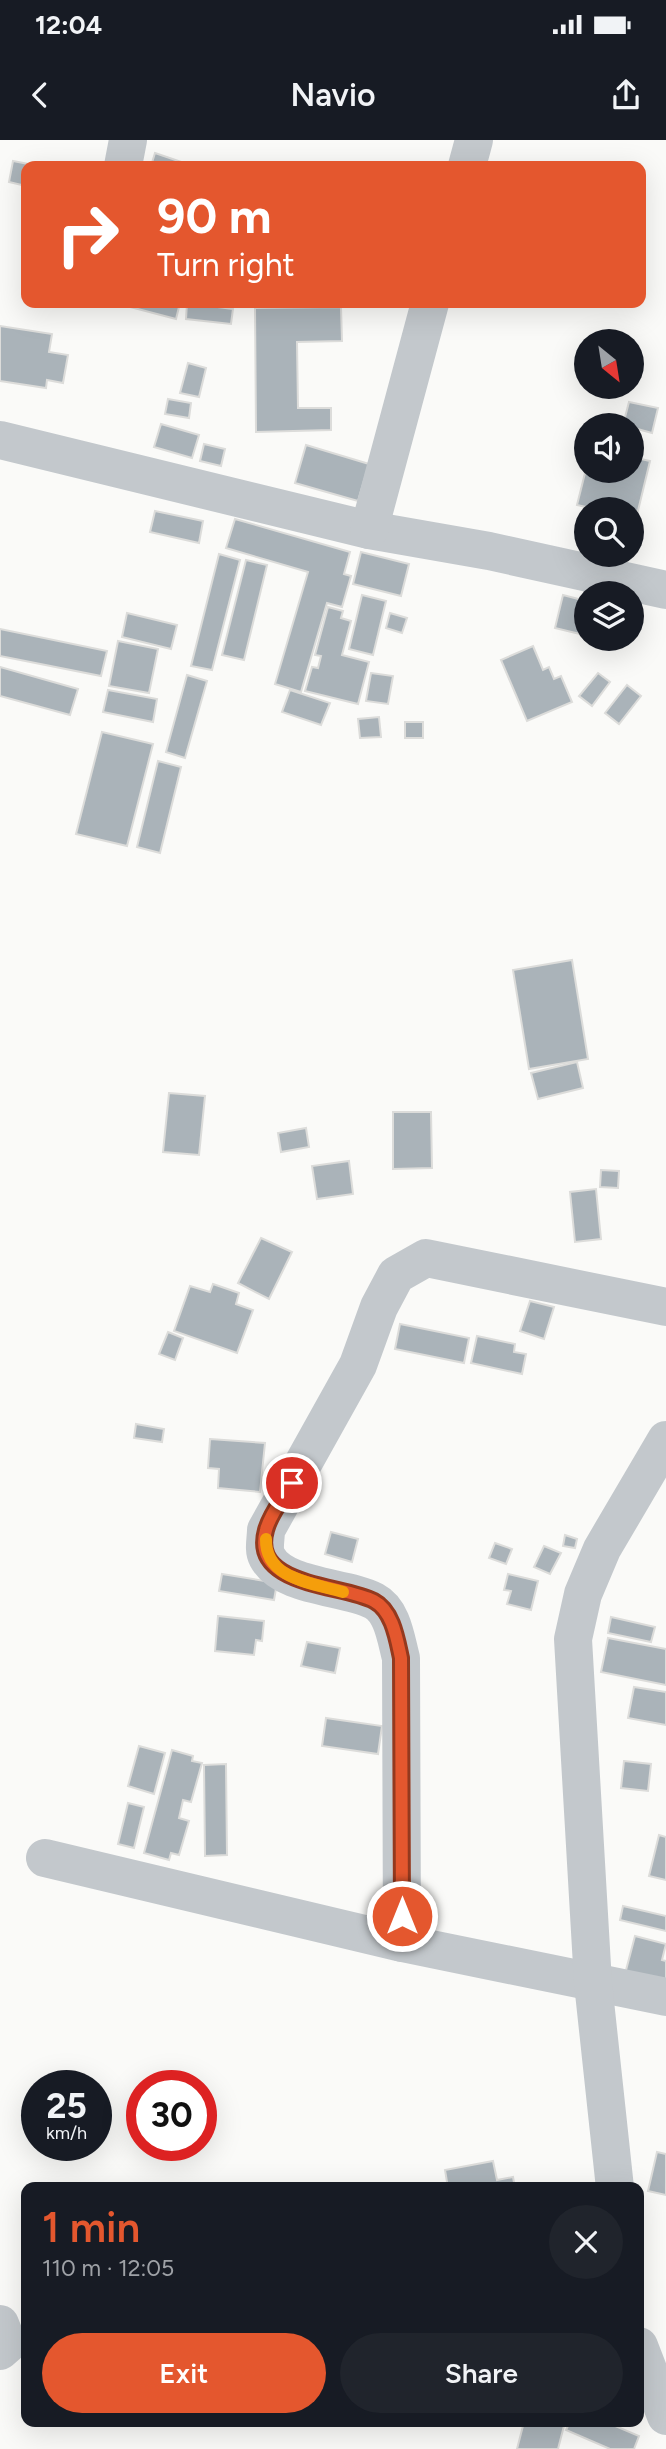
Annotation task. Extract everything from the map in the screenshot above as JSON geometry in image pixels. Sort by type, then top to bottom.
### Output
[{"type":"street","points":[[124,161],[128,140]]},
{"type":"street","points":[[468,161],[474,140]]},
{"type":"street","points":[[369,530],[429,308]]},
{"type":"street","points":[[0,440],[369,530],[489,551],[666,590]]},
{"type":"street","points":[[402,1943],[401,1658],[392,1623],[376,1602],[294,1578],[274,1567],[265,1555],[266,1530],[358,1365],[379,1307],[396,1276],[426,1258],[666,1307]]},
{"type":"street","points":[[614,2182],[593,1983],[573,1639],[583,1594],[602,1549],[666,1440]]},
{"type":"street","points":[[45,1858],[402,1943],[666,1997]]},
{"type":"street","points":[[0,2324],[8,2344],[0,2351]]},
{"type":"street","points":[[644,2359],[666,2416]]},
{"type":"building","points":[[155,153],[178,161],[153,161]]},
{"type":"building","points":[[13,161],[21,163],[21,185],[9,182]]},
{"type":"building","points":[[134,308],[179,308],[176,319]]},
{"type":"building","points":[[187,308],[233,309],[231,324],[186,319]]},
{"type":"building","points":[[255,308],[341,308],[342,341],[297,342],[298,408],[331,408],[331,430],[256,432]]},
{"type":"building","points":[[0,326],[52,334],[49,352],[68,355],[63,383],[47,380],[46,388],[0,381]]},
{"type":"building","points":[[188,363],[206,368],[199,397],[180,393]]},
{"type":"building","points":[[168,399],[191,403],[189,418],[165,414]]},
{"type":"building","points":[[629,402],[658,408],[652,433],[644,431],[644,413],[626,413]]},
{"type":"building","points":[[161,424],[199,435],[192,458],[154,447]]},
{"type":"building","points":[[204,444],[225,449],[221,466],[200,461]]},
{"type":"building","points":[[306,445],[369,464],[358,501],[295,483]]},
{"type":"building","points":[[644,460],[650,461],[641,497],[579,497],[582,483],[644,483]]},
{"type":"building","points":[[155,511],[203,521],[199,543],[150,532]]},
{"type":"building","points":[[235,519],[350,552],[344,574],[351,576],[342,607],[327,603],[301,692],[275,684],[308,572],[226,548]]},
{"type":"building","points":[[361,552],[409,564],[401,596],[353,584]]},
{"type":"building","points":[[219,554],[240,560],[212,670],[191,666]]},
{"type":"building","points":[[246,560],[267,565],[244,660],[222,655]]},
{"type":"building","points":[[362,595],[386,601],[373,655],[349,649]]},
{"type":"building","points":[[563,595],[574,598],[574,633],[555,628]]},
{"type":"building","points":[[328,607],[343,611],[341,618],[351,621],[342,655],[369,662],[358,704],[305,691],[312,667],[318,668],[321,656],[315,655]]},
{"type":"building","points":[[127,613],[177,625],[171,649],[122,637]]},
{"type":"building","points":[[390,613],[407,618],[402,633],[386,628]]},
{"type":"building","points":[[0,629],[107,651],[101,676],[0,656]]},
{"type":"building","points":[[118,641],[158,649],[149,693],[109,686]]},
{"type":"building","points":[[533,646],[543,670],[549,667],[554,679],[561,676],[572,702],[527,721],[501,660]]},
{"type":"building","points":[[0,667],[78,689],[70,715],[0,696]]},
{"type":"building","points":[[371,673],[393,676],[388,704],[366,701]]},
{"type":"building","points":[[598,673],[610,682],[592,706],[579,696]]},
{"type":"building","points":[[187,675],[207,681],[185,758],[166,752]]},
{"type":"building","points":[[627,685],[641,696],[619,724],[605,713]]},
{"type":"building","points":[[108,690],[157,699],[153,722],[103,712]]},
{"type":"building","points":[[290,690],[330,703],[321,725],[282,712]]},
{"type":"building","points":[[379,717],[381,737],[360,738],[358,719]]},
{"type":"building","points":[[405,722],[423,722],[423,738],[405,738]]},
{"type":"building","points":[[102,732],[153,744],[127,846],[76,834]]},
{"type":"building","points":[[158,761],[181,767],[160,853],[137,847]]},
{"type":"building","points":[[572,960],[588,1059],[529,1069],[513,970]]},
{"type":"building","points":[[577,1062],[583,1088],[538,1099],[531,1073]]},
{"type":"building","points":[[169,1093],[205,1096],[199,1155],[163,1152]]},
{"type":"building","points":[[393,1112],[431,1112],[432,1168],[393,1169]]},
{"type":"building","points":[[306,1128],[309,1147],[281,1152],[278,1133]]},
{"type":"building","points":[[349,1161],[353,1194],[317,1199],[312,1166]]},
{"type":"building","points":[[601,1170],[619,1171],[618,1188],[600,1187]]},
{"type":"building","points":[[596,1189],[601,1239],[575,1242],[570,1192]]},
{"type":"building","points":[[261,1238],[292,1252],[269,1299],[238,1283]]},
{"type":"building","points":[[213,1284],[239,1293],[236,1304],[253,1310],[237,1353],[174,1331],[190,1286],[210,1292]]},
{"type":"building","points":[[530,1301],[554,1307],[544,1339],[520,1331]]},
{"type":"building","points":[[400,1324],[469,1338],[464,1363],[395,1349]]},
{"type":"building","points":[[168,1332],[183,1338],[175,1360],[159,1354]]},
{"type":"building","points":[[477,1336],[515,1344],[514,1352],[526,1354],[522,1374],[471,1363]]},
{"type":"building","points":[[136,1424],[164,1429],[162,1442],[134,1438]]},
{"type":"building","points":[[210,1439],[265,1443],[260,1492],[218,1488],[219,1469],[208,1468]]},
{"type":"building","points":[[331,1532],[358,1539],[352,1562],[325,1554]]},
{"type":"building","points":[[565,1535],[577,1539],[575,1548],[563,1546]]},
{"type":"building","points":[[495,1543],[512,1549],[506,1564],[489,1558]]},
{"type":"building","points":[[544,1546],[561,1553],[550,1574],[534,1567]]},
{"type":"building","points":[[222,1574],[277,1583],[274,1600],[219,1591]]},
{"type":"building","points":[[508,1574],[538,1581],[531,1610],[507,1604],[511,1591],[504,1590]]},
{"type":"building","points":[[218,1616],[264,1621],[262,1641],[256,1640],[254,1655],[215,1651]]},
{"type":"building","points":[[611,1617],[655,1627],[651,1642],[608,1633]]},
{"type":"building","points":[[608,1638],[666,1649],[666,1685],[601,1672]]},
{"type":"building","points":[[307,1642],[340,1648],[335,1673],[301,1666]]},
{"type":"building","points":[[634,1687],[666,1692],[666,1725],[628,1718]]},
{"type":"building","points":[[326,1718],[382,1726],[378,1754],[322,1746]]},
{"type":"building","points":[[139,1746],[165,1753],[154,1794],[128,1786]]},
{"type":"building","points":[[172,1750],[193,1756],[192,1761],[202,1763],[191,1802],[183,1800],[179,1818],[189,1821],[179,1855],[171,1853],[169,1860],[144,1853]]},
{"type":"building","points":[[624,1761],[651,1764],[648,1791],[621,1788]]},
{"type":"building","points":[[226,1764],[227,1855],[205,1856],[204,1765]]},
{"type":"building","points":[[128,1803],[144,1807],[134,1848],[118,1844]]},
{"type":"building","points":[[659,1835],[666,1837],[666,1880],[649,1876]]},
{"type":"building","points":[[623,1906],[666,1916],[666,1931],[620,1920]]},
{"type":"building","points":[[635,1936],[666,1944],[662,1960],[666,1961],[666,1984],[625,1974]]},
{"type":"building","points":[[657,2152],[666,2154],[666,2195],[648,2191]]},
{"type":"building","points":[[493,2161],[497,2180],[513,2177],[514,2182],[447,2182],[445,2170]]},
{"type":"building","points":[[523,2427],[564,2427],[558,2449],[517,2449]]},
{"type":"building","points":[[568,2427],[618,2427],[639,2436],[634,2449],[610,2449],[566,2430]]},
{"type":"slow traffic","points":[[266,1539],[265,1555],[274,1567],[294,1578],[343,1592]]},
{"type":"route","points":[[292,1483],[266,1530],[265,1555],[274,1567],[294,1578],[376,1602],[392,1623],[397,1641],[401,1658],[402,1916]]}]
